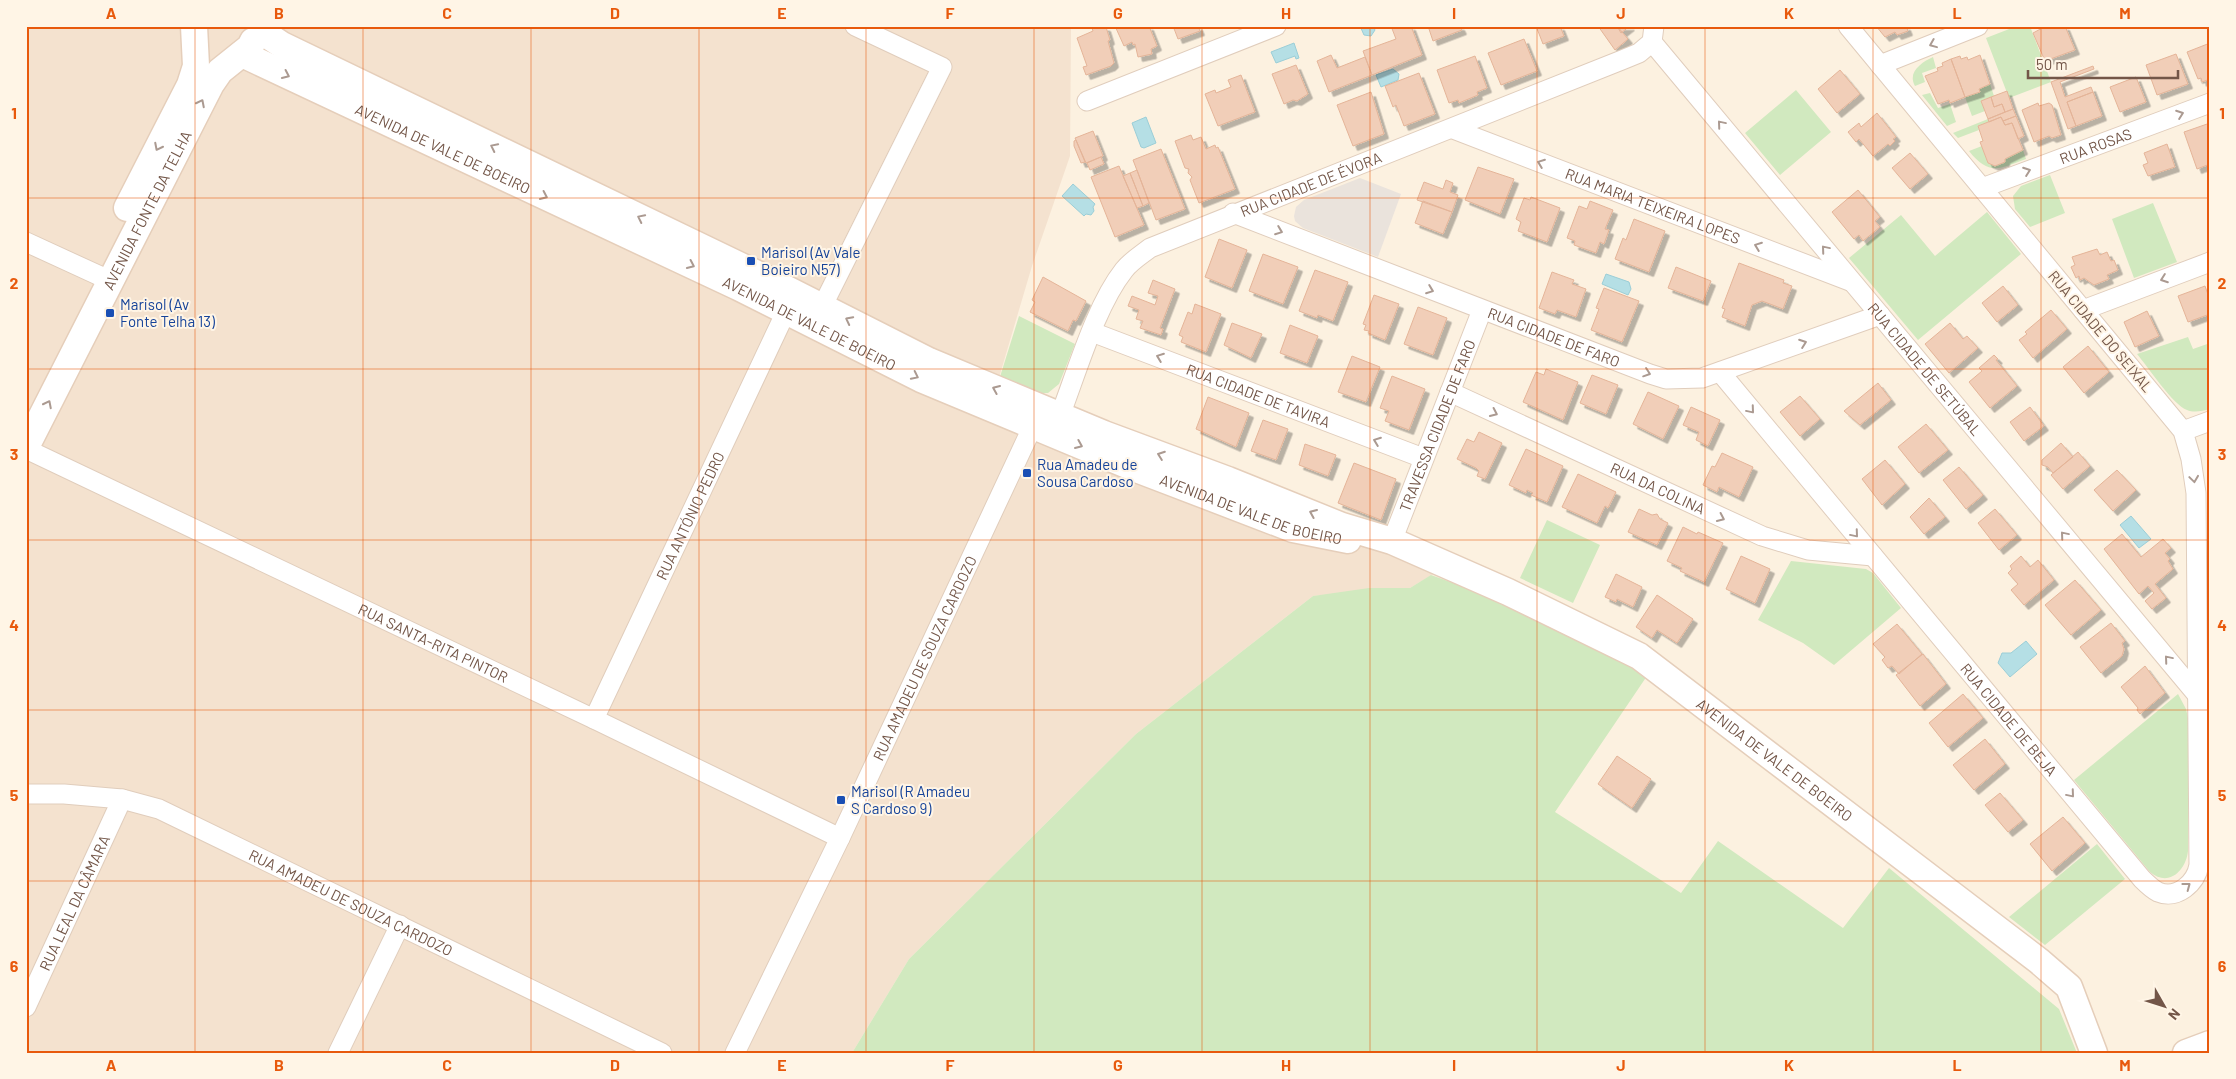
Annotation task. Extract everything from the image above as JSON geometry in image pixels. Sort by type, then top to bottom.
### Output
[{"type":"street","name":"AVENIDA FONTE DA TELHA","points":[[26,407],[102,278],[211,84],[220,71],[250,48],[255,38],[256,26]]},
{"type":"street","name":"AVENIDA DE VALE DE BOEIRO","points":[[261,26],[270,37],[282,46],[818,316],[929,360],[1047,421],[1342,526],[1392,541],[1508,592],[1644,660],[2039,961],[2069,987],[2094,1053]]},
{"type":"street","points":[[818,316],[942,67],[888,34],[855,26]]},
{"type":"street","points":[[1087,101],[1276,26]]},
{"type":"street","name":"RUA CIDADE DO SEIXAL","points":[[1848,26],[2183,431],[2191,459],[2196,493],[2199,697]]},
{"type":"street","points":[[1880,66],[1975,27]]},
{"type":"street","name":"AVENIDA FONTE DA TELHA","points":[[194,32],[201,48],[210,56],[222,59],[238,56]]},
{"type":"street","name":"AVENIDA FONTE DA TELHA","points":[[26,448],[190,85],[196,66],[194,32]]},
{"type":"street","name":"RUA CIDADE DE ÉVORA","points":[[1047,421],[1092,332],[1113,285],[1125,269],[1150,248],[1233,213],[1453,129],[1622,60],[1638,53],[1653,34]]},
{"type":"street","name":"RUA CIDADE DE SETÚBAL","points":[[1653,34],[1880,316],[2199,697]]},
{"type":"street","name":"AVENIDA DE VALE DE BOEIRO","points":[[238,56],[791,302]]},
{"type":"street","name":"RUA ROSAS","points":[[1982,188],[2210,103]]},
{"type":"street","name":"RUA MARIA TEIXEIRA LOPES","points":[[1453,129],[1853,283]]},
{"type":"street","name":"RUA CIDADE DE FARO","points":[[1233,213],[1658,377],[1685,380],[1702,378],[1880,316]]},
{"type":"street","points":[[26,242],[102,278]]},
{"type":"street","points":[[2083,310],[2210,262]]},
{"type":"street","name":"RUA ANTÓNIO PEDRO","points":[[594,719],[791,302]]},
{"type":"street","name":"TRAVESSA CIDADE DE FARO","points":[[1392,541],[1482,310]]},
{"type":"street","name":"RUA CIDADE DE TAVIRA","points":[[1092,332],[1423,458]]},
{"type":"street","name":"RUA CIDADE DE BEJA","points":[[1720,372],[2142,878],[2158,892],[2170,894],[2182,890],[2191,884],[2198,874],[2199,697]]},
{"type":"street","name":"RUA DA COLINA","points":[[1450,392],[1762,536],[1808,550],[1873,556]]},
{"type":"street","name":"RUA AMADEU DE SOUZA CARDOZO","points":[[735,1053],[1047,421]]},
{"type":"street","points":[[2183,431],[2210,422]]},
{"type":"street","name":"RUA SANTA-RITA PINTOR","points":[[26,448],[840,838]]},
{"type":"street","name":"RUA AMADEU DE SOUZA CARDOZO","points":[[26,794],[64,794],[122,798],[159,809],[400,925],[652,1051]]},
{"type":"street","name":"RUA LEAL DA CÂMARA","points":[[26,1007],[122,798]]},
{"type":"street","points":[[338,1053],[400,925]]},
{"type":"street","points":[[2186,1053],[2210,1044]]},
{"type":"shaded area","points":[[26,26],[1071,26],[1070,156],[1032,266],[998,381],[1460,558],[1410,588],[1313,596],[1136,734],[909,959],[852,1053],[26,1053]]},
{"type":"shaded area","points":[[1360,178],[1401,194],[1378,257],[1303,228],[1295,221],[1296,207],[1304,200]]},
{"type":"green space","points":[[2017,26],[2030,26],[2051,82],[2009,98],[1986,38]]},
{"type":"green space","points":[[1933,57],[1936,68],[1922,73],[1925,82],[1915,86],[1913,81],[1914,72],[1920,65]]},
{"type":"green space","points":[[1990,84],[1994,96],[1981,101],[1985,111],[1972,116],[1965,97],[1980,92],[1979,89]]},
{"type":"green space","points":[[1796,90],[1831,132],[1780,175],[1745,133]]},
{"type":"green space","points":[[1930,93],[1938,108],[1950,104],[1956,122],[1947,126],[1922,95]]},
{"type":"green space","points":[[1988,119],[1989,122],[1978,126],[1979,130],[1958,138],[1953,133]]},
{"type":"green space","points":[[1982,146],[1988,163],[1995,166],[2023,150],[2026,159],[2001,167],[1989,167],[1976,159],[1969,151]]},
{"type":"green space","points":[[2050,175],[2065,213],[2030,227],[2015,209],[2013,196],[2021,186]]},
{"type":"green space","points":[[2153,203],[2177,262],[2134,278],[2112,219]]},
{"type":"green space","points":[[1987,212],[2021,254],[1918,340],[1849,258],[1901,215],[1935,256]]},
{"type":"green space","points":[[1019,316],[1075,344],[1059,384],[1048,393],[1034,393],[999,380]]},
{"type":"green space","points":[[2188,337],[2193,349],[2210,343],[2210,409],[2192,411],[2181,407],[2168,394],[2137,354]]},
{"type":"green space","points":[[1547,520],[1600,545],[1573,603],[1520,578]]},
{"type":"green space","points":[[1791,561],[1866,569],[1873,573],[1901,608],[1834,665],[1803,643],[1758,620]]},
{"type":"green space","points":[[1431,575],[1515,605],[1649,673],[1555,812],[1681,893],[1718,841],[1843,928],[1889,868],[2059,1009],[2077,1053],[852,1053],[909,959],[1136,734],[1313,596],[1369,588],[1410,588]]},
{"type":"green space","points":[[2178,694],[2186,709],[2188,718],[2188,851],[2187,858],[2180,870],[2175,875],[2164,878],[2150,872],[2074,780]]},
{"type":"green space","points":[[2097,844],[2125,879],[2045,945],[2009,917]]},
{"type":"water","points":[[1360,26],[1373,26],[1375,30],[1371,36],[1364,35]]},
{"type":"water","points":[[1294,43],[1299,58],[1296,59],[1295,56],[1276,63],[1271,52]]},
{"type":"water","points":[[1393,69],[1399,74],[1398,80],[1381,87],[1376,75]]},
{"type":"water","points":[[1146,117],[1156,143],[1144,148],[1141,147],[1132,123]]},
{"type":"water","points":[[1073,184],[1095,204],[1091,215],[1086,214],[1084,216],[1062,196]]},
{"type":"water","points":[[1606,274],[1629,282],[1631,289],[1628,295],[1602,284]]},
{"type":"water","points":[[2131,516],[2151,539],[2139,548],[2120,525]]},
{"type":"water","points":[[2026,641],[2037,654],[2010,677],[1998,663],[2002,653],[2011,653]]},
{"type":"building","points":[[1098,26],[1106,27],[1114,63],[1111,66],[1086,75],[1083,67],[1087,66],[1077,38],[1093,31],[1092,28]]},
{"type":"building","points":[[1115,26],[1149,26],[1157,46],[1151,49],[1152,54],[1138,57],[1135,44],[1133,45],[1132,42],[1124,46]]},
{"type":"building","points":[[1173,26],[1198,26],[1200,31],[1178,39]]},
{"type":"building","points":[[1391,26],[1411,26],[1422,55],[1372,75],[1363,51],[1396,39]]},
{"type":"building","points":[[1428,26],[1460,26],[1462,30],[1433,41]]},
{"type":"building","points":[[1536,26],[1560,26],[1564,36],[1543,44]]},
{"type":"building","points":[[1598,26],[1617,26],[1628,39],[1615,50]]},
{"type":"building","points":[[1617,26],[1630,26],[1621,33]]},
{"type":"building","points":[[1876,26],[1906,26],[1908,31],[1897,35],[1895,32],[1885,37]]},
{"type":"building","points":[[2046,26],[2065,26],[2075,50],[2045,61],[2033,33]]},
{"type":"building","points":[[1524,39],[1537,71],[1501,85],[1488,53]]},
{"type":"building","points":[[2210,43],[2210,79],[2202,82],[2201,78],[2198,79],[2187,52]]},
{"type":"building","points":[[2176,54],[2188,84],[2157,95],[2146,65]]},
{"type":"building","points":[[1331,55],[1337,68],[1365,57],[1372,75],[1329,92],[1317,61]]},
{"type":"building","points":[[1980,55],[1990,84],[1979,89],[1980,92],[1965,97],[1951,59],[1960,56],[1961,59],[1967,57],[1968,60]]},
{"type":"building","points":[[1475,56],[1487,88],[1477,92],[1478,95],[1459,103],[1458,100],[1449,103],[1437,70]]},
{"type":"building","points":[[1951,59],[1965,97],[1950,103],[1949,100],[1938,104],[1925,76],[1938,71],[1937,68],[1943,66],[1942,63]]},
{"type":"building","points":[[1296,65],[1308,94],[1297,101],[1293,100],[1284,104],[1272,74]]},
{"type":"building","points":[[2093,66],[2094,69],[2060,82],[2065,97],[2091,87],[2093,92],[2067,102],[2076,126],[2068,129],[2051,82]]},
{"type":"building","points":[[1840,70],[1860,94],[1837,113],[1818,89]]},
{"type":"building","points":[[1419,73],[1435,114],[1404,126],[1396,105],[1393,107],[1385,86]]},
{"type":"building","points":[[1241,75],[1255,112],[1218,126],[1205,94],[1215,90],[1216,93],[1231,87],[1228,80]]},
{"type":"building","points":[[2136,77],[2146,102],[2120,112],[2110,87]]},
{"type":"building","points":[[2007,91],[2013,109],[2005,112],[2002,104],[1994,107],[1991,97]]},
{"type":"building","points":[[1371,92],[1384,134],[1353,146],[1337,105]]},
{"type":"building","points":[[2093,92],[2102,116],[2076,126],[2067,102]]},
{"type":"building","points":[[1991,97],[1994,107],[2002,104],[2005,112],[1988,119],[1981,101]]},
{"type":"building","points":[[2038,103],[2039,106],[2049,103],[2052,105],[2061,135],[2052,138],[2049,136],[2034,142],[2022,110]]},
{"type":"building","points":[[2013,109],[2016,116],[2003,121],[2001,117],[1989,122],[1988,119]]},
{"type":"building","points":[[1877,113],[1896,137],[1890,146],[1888,144],[1873,156],[1859,139],[1856,142],[1848,132],[1859,123],[1861,127]]},
{"type":"building","points":[[2016,116],[2024,136],[2018,139],[2012,123],[2005,125],[2003,121]]},
{"type":"building","points":[[2001,117],[2005,125],[2012,123],[2023,150],[1995,166],[1988,163],[1980,142],[1983,141],[1978,126]]},
{"type":"building","points":[[2210,123],[2210,164],[2197,169],[2184,132]]},
{"type":"building","points":[[1093,131],[1103,156],[1086,163],[1075,138]]},
{"type":"building","points":[[1191,135],[1193,140],[1201,137],[1206,149],[1215,145],[1216,148],[1218,147],[1235,189],[1199,203],[1190,180],[1192,177],[1188,173],[1189,169],[1185,168],[1175,141]]},
{"type":"building","points":[[1076,140],[1085,162],[1081,163],[1074,146],[1074,141]]},
{"type":"building","points":[[2167,144],[2175,167],[2148,176],[2143,165],[2148,163],[2144,153]]},
{"type":"building","points":[[1161,149],[1185,209],[1156,220],[1133,160]]},
{"type":"building","points":[[1910,153],[1928,174],[1910,189],[1892,168]]},
{"type":"building","points":[[1101,157],[1104,164],[1090,170],[1087,163]]},
{"type":"building","points":[[1119,166],[1144,225],[1115,237],[1091,177]]},
{"type":"building","points":[[1478,167],[1514,179],[1500,214],[1465,200]]},
{"type":"building","points":[[1137,170],[1149,203],[1143,206],[1130,173]]},
{"type":"building","points":[[1130,173],[1143,206],[1137,208],[1123,176]]},
{"type":"building","points":[[1446,180],[1453,183],[1450,192],[1458,195],[1452,212],[1417,200],[1424,182],[1443,189]]},
{"type":"building","points":[[1858,190],[1880,217],[1875,221],[1880,227],[1863,241],[1859,235],[1854,239],[1832,212]]},
{"type":"building","points":[[1531,197],[1560,208],[1547,242],[1518,231],[1521,222],[1516,219],[1524,198],[1530,200]]},
{"type":"building","points":[[1423,201],[1452,212],[1443,234],[1415,223]]},
{"type":"building","points":[[1590,201],[1613,210],[1605,229],[1609,230],[1604,244],[1600,242],[1596,253],[1574,245],[1575,241],[1567,238],[1579,206],[1587,209]]},
{"type":"building","points":[[1634,219],[1665,231],[1649,272],[1615,259],[1623,238],[1626,240]]},
{"type":"building","points":[[1219,239],[1247,250],[1232,288],[1205,277]]},
{"type":"building","points":[[2097,249],[2100,255],[2107,252],[2111,261],[2114,260],[2118,270],[2107,275],[2109,279],[2094,285],[2084,278],[2080,280],[2079,276],[2076,278],[2071,267],[2075,265],[2072,257]]},
{"type":"building","points":[[1263,254],[1298,267],[1283,304],[1249,291]]},
{"type":"building","points":[[1739,263],[1784,280],[1783,283],[1792,286],[1783,309],[1762,301],[1752,305],[1745,326],[1722,317],[1725,309],[1722,308]]},
{"type":"building","points":[[1676,267],[1711,281],[1703,301],[1668,288]]},
{"type":"building","points":[[1315,270],[1348,282],[1333,321],[1318,315],[1317,318],[1299,311]]},
{"type":"building","points":[[1552,272],[1574,280],[1572,284],[1586,289],[1576,317],[1557,310],[1555,314],[1539,308]]},
{"type":"building","points":[[1043,277],[1086,301],[1076,321],[1073,320],[1068,331],[1030,312],[1035,302],[1032,300]]},
{"type":"building","points":[[1153,280],[1175,289],[1160,328],[1163,329],[1161,335],[1140,328],[1143,321],[1136,319],[1139,310],[1128,306],[1132,296],[1155,305],[1158,296],[1148,293]]},
{"type":"building","points":[[2003,286],[2018,305],[1997,322],[1982,303]]},
{"type":"building","points":[[2205,286],[2210,300],[2210,314],[2188,322],[2178,296]]},
{"type":"building","points":[[1604,288],[1639,301],[1622,342],[1591,330],[1599,309],[1596,308]]},
{"type":"building","points":[[1374,295],[1399,304],[1385,340],[1364,330],[1366,325],[1363,324]]},
{"type":"building","points":[[1195,304],[1221,314],[1206,352],[1181,342],[1183,337],[1179,335],[1188,312],[1192,314]]},
{"type":"building","points":[[1418,307],[1447,318],[1433,355],[1404,344]]},
{"type":"building","points":[[2051,310],[2067,329],[2033,358],[2019,340],[2027,334],[2025,332]]},
{"type":"building","points":[[2147,311],[2159,336],[2135,347],[2124,322]]},
{"type":"building","points":[[1232,323],[1262,334],[1251,358],[1224,345]]},
{"type":"building","points":[[1950,323],[1963,339],[1967,336],[1978,348],[1949,373],[1925,344]]},
{"type":"building","points":[[1290,325],[1318,336],[1307,363],[1280,353]]},
{"type":"building","points":[[2088,346],[2109,372],[2084,393],[2063,367]]},
{"type":"building","points":[[1994,355],[2017,386],[1990,408],[1969,382],[1982,371],[1979,368]]},
{"type":"building","points":[[1352,356],[1380,367],[1366,402],[1338,392]]},
{"type":"building","points":[[1546,369],[1578,382],[1563,420],[1523,402],[1536,372],[1544,375]]},
{"type":"building","points":[[1592,375],[1618,385],[1606,414],[1580,403]]},
{"type":"building","points":[[1392,376],[1425,389],[1409,430],[1385,421],[1389,411],[1380,408]]},
{"type":"building","points":[[1878,383],[1891,400],[1860,425],[1844,411]]},
{"type":"building","points":[[1648,392],[1679,406],[1663,439],[1633,424]]},
{"type":"building","points":[[1800,396],[1820,419],[1800,436],[1780,412]]},
{"type":"building","points":[[1208,397],[1249,413],[1236,447],[1196,429]]},
{"type":"building","points":[[1691,407],[1720,420],[1708,446],[1696,440],[1699,432],[1683,425]]},
{"type":"building","points":[[2030,407],[2044,426],[2024,441],[2010,422]]},
{"type":"building","points":[[1263,420],[1288,429],[1276,460],[1251,451]]},
{"type":"building","points":[[1926,424],[1948,450],[1919,473],[1898,447]]},
{"type":"building","points":[[1479,432],[1502,443],[1485,479],[1477,476],[1479,471],[1476,468],[1457,459],[1467,439],[1474,442]]},
{"type":"building","points":[[2061,443],[2073,457],[2053,473],[2048,467],[2042,465],[2042,460]]},
{"type":"building","points":[[1305,444],[1336,455],[1328,476],[1299,465]]},
{"type":"building","points":[[1526,449],[1563,466],[1547,502],[1531,495],[1533,493],[1527,490],[1526,493],[1509,485]]},
{"type":"building","points":[[2078,452],[2090,466],[2063,489],[2051,475]]},
{"type":"building","points":[[1722,453],[1753,467],[1739,497],[1719,487],[1717,492],[1703,485],[1712,466],[1715,467]]},
{"type":"building","points":[[1885,460],[1905,484],[1882,505],[1862,479]]},
{"type":"building","points":[[1354,463],[1396,479],[1381,520],[1338,503]]},
{"type":"building","points":[[1959,467],[1983,495],[1966,509],[1943,480]]},
{"type":"building","points":[[2117,470],[2136,490],[2113,511],[2094,490]]},
{"type":"building","points":[[1578,474],[1616,492],[1608,508],[1605,506],[1597,523],[1562,507]]},
{"type":"building","points":[[1929,498],[1945,517],[1924,534],[1910,517]]},
{"type":"building","points":[[1639,509],[1652,515],[1657,514],[1660,519],[1668,523],[1657,545],[1628,532]]},
{"type":"building","points":[[1995,509],[2017,535],[1999,550],[1978,523]]},
{"type":"building","points":[[1683,527],[1723,543],[1704,582],[1680,571],[1682,568],[1667,561]]},
{"type":"building","points":[[2122,534],[2141,557],[2163,539],[2171,548],[2165,553],[2170,559],[2168,561],[2173,569],[2155,584],[2166,598],[2152,609],[2145,601],[2154,593],[2148,586],[2139,594],[2104,549]]},
{"type":"building","points":[[1741,556],[1770,569],[1755,603],[1726,589]]},
{"type":"building","points":[[2021,556],[2030,567],[2038,560],[2054,580],[2024,605],[2011,590],[2018,584],[2008,573],[2012,569],[2010,566]]},
{"type":"building","points":[[1616,574],[1642,587],[1633,607],[1617,599],[1616,602],[1605,597]]},
{"type":"building","points":[[2075,580],[2101,610],[2071,635],[2045,605]]},
{"type":"building","points":[[1657,595],[1693,619],[1677,643],[1657,630],[1652,638],[1636,627]]},
{"type":"building","points":[[2111,623],[2125,641],[2122,643],[2124,649],[2122,656],[2101,673],[2080,647]]},
{"type":"building","points":[[1897,624],[1922,654],[1899,674],[1892,666],[1888,668],[1882,660],[1885,657],[1873,644]]},
{"type":"building","points":[[1923,654],[1946,684],[1920,706],[1896,675]]},
{"type":"building","points":[[2145,666],[2165,693],[2140,714],[2137,710],[2138,708],[2121,687]]},
{"type":"building","points":[[1963,694],[1983,718],[1948,747],[1929,723]]},
{"type":"building","points":[[1985,739],[2005,764],[1974,790],[1953,765]]},
{"type":"building","points":[[1617,756],[1651,779],[1632,808],[1598,784]]},
{"type":"building","points":[[2000,793],[2023,820],[2008,832],[1985,805]]},
{"type":"building","points":[[2063,817],[2085,843],[2052,871],[2030,844]]},
{"type":"place","name":"Marisol (Av Vale Boieiro N57)","points":[[751,261]]},
{"type":"place","name":"Marisol (Av Fonte Telha 13)","points":[[110,313]]},
{"type":"place","name":"Rua Amadeu de Sousa Cardoso","points":[[1027,473]]},
{"type":"place","name":"Marisol (R Amadeu S Cardoso 9)","points":[[841,800]]}]
